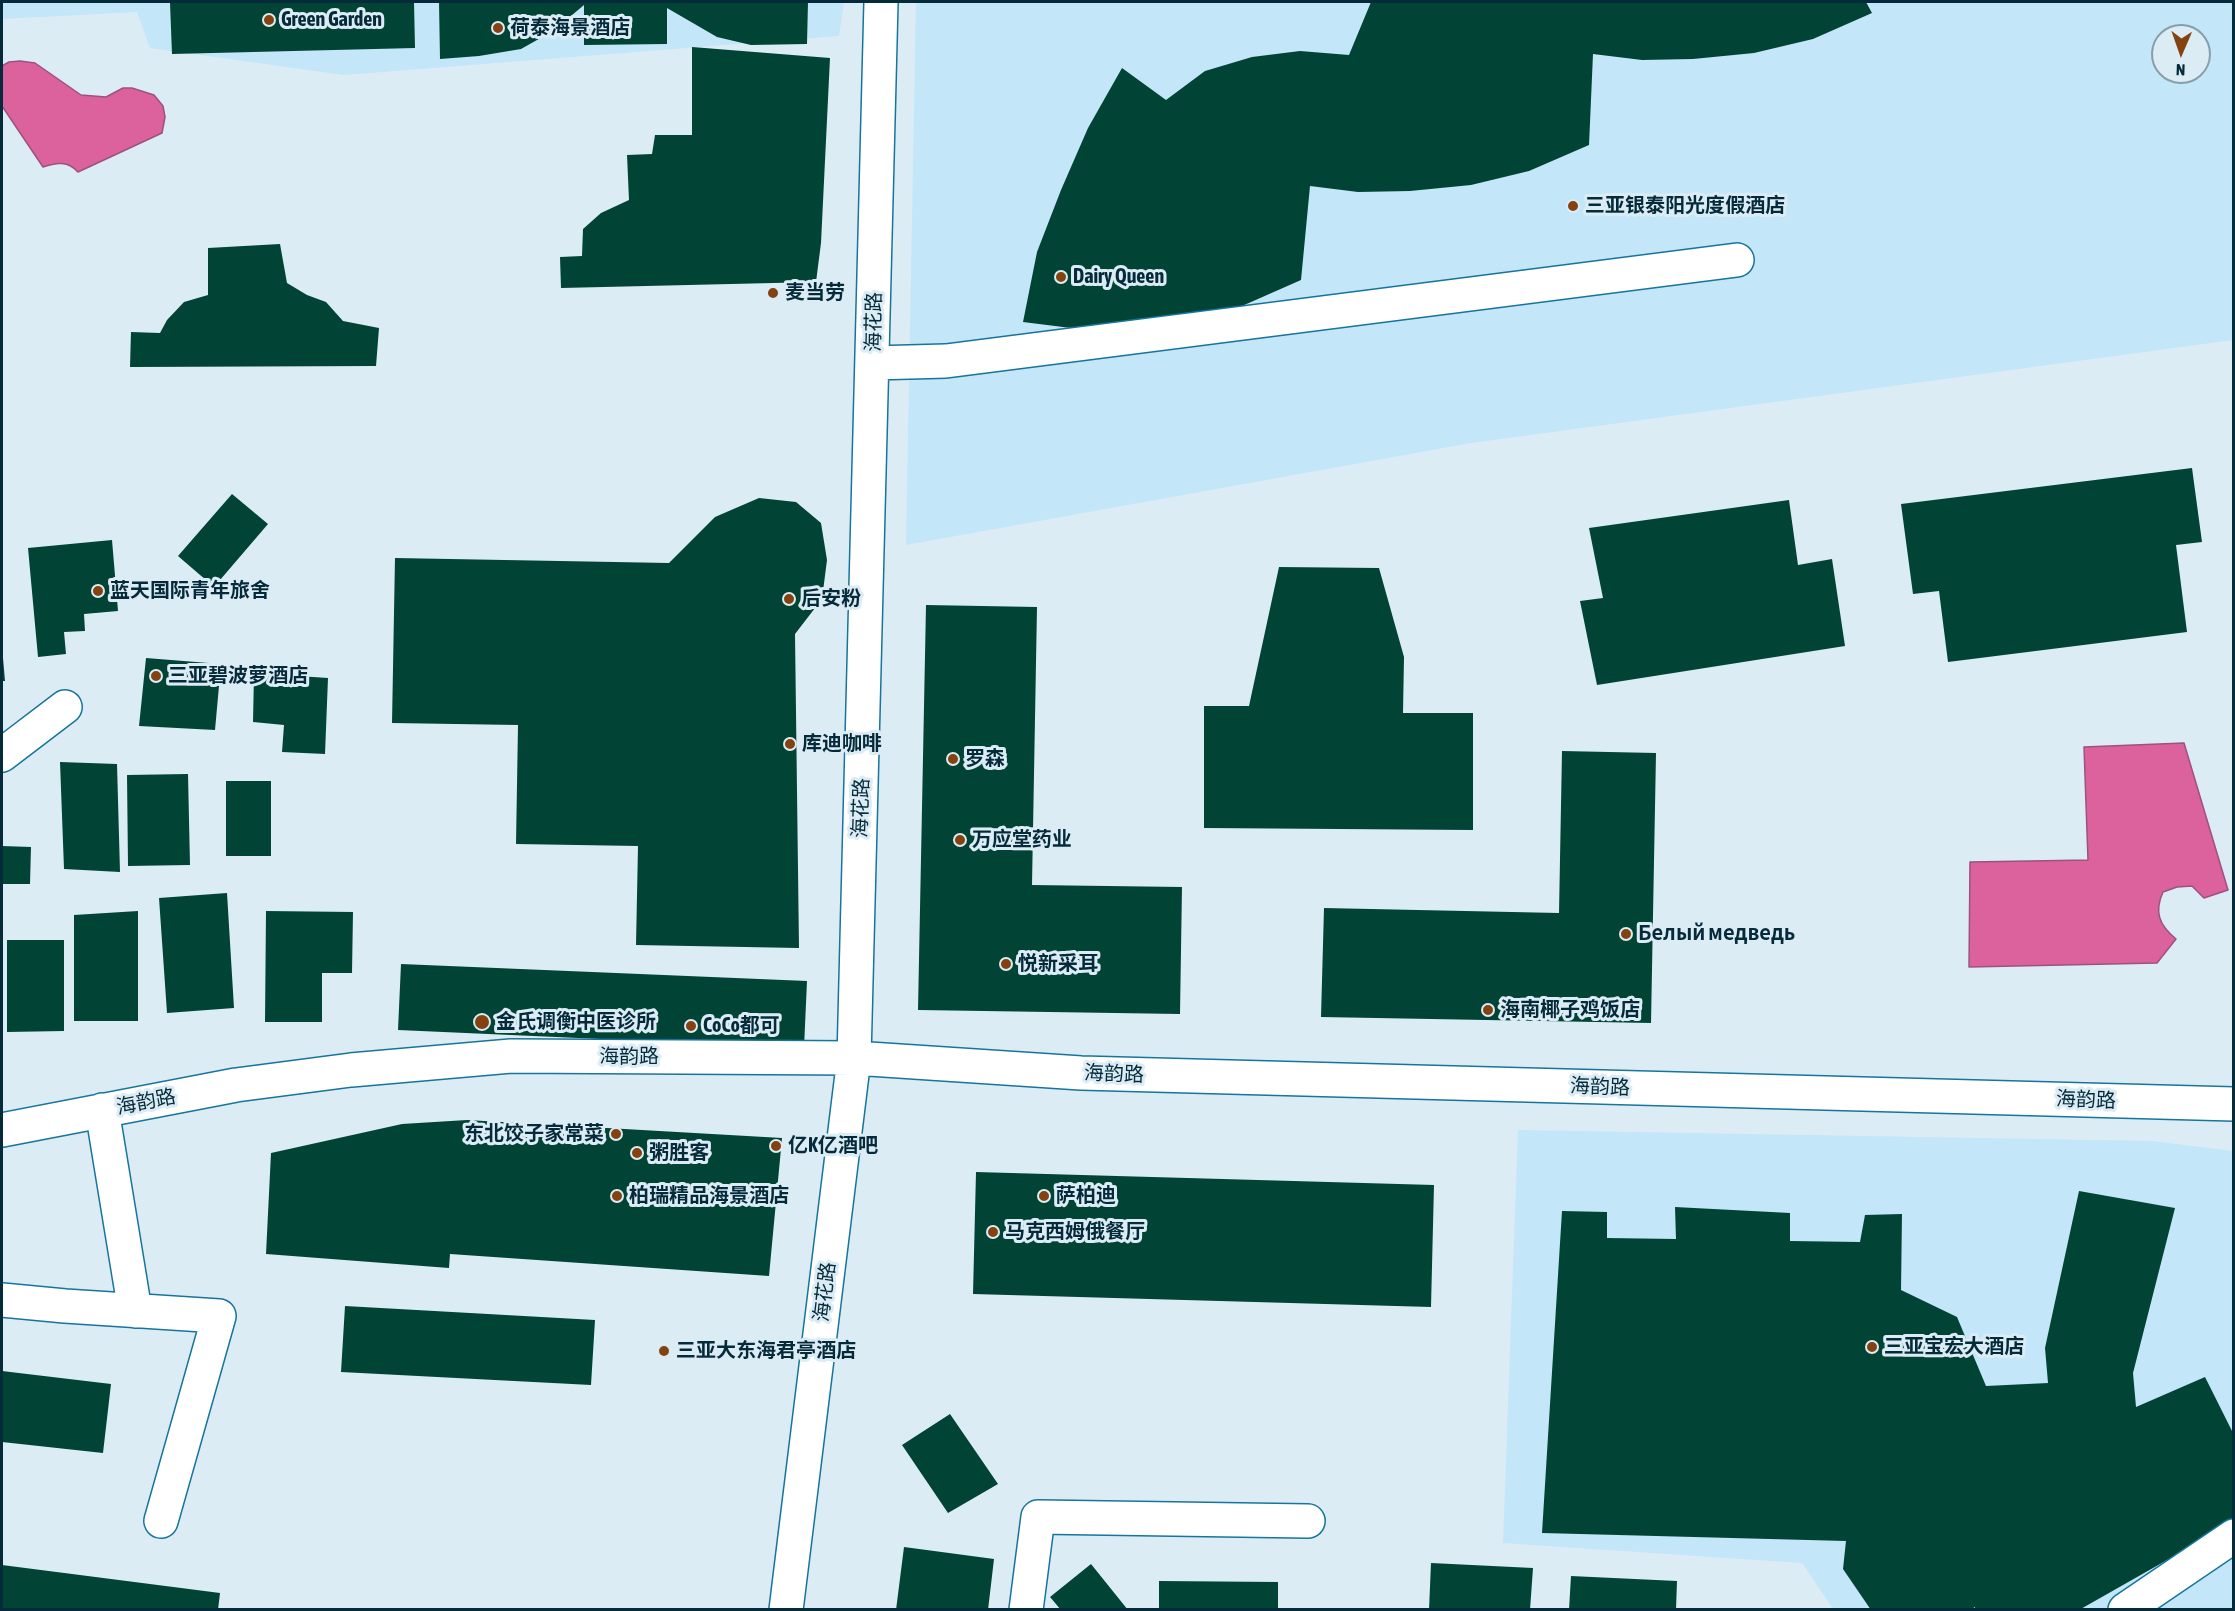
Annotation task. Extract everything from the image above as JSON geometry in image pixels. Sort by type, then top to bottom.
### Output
[{"type":"street","name":"海花路","points":[[786,1610],[854,1058],[881,2]]},
{"type":"street","points":[[873,363],[946,361],[1737,260]]},
{"type":"street","points":[[2,755],[65,707]]},
{"type":"street","name":"海韵路","points":[[2,1130],[236,1085],[316,1074],[511,1056],[854,1058],[1081,1073],[2234,1104]]},
{"type":"street","points":[[102,1110],[135,1311]]},
{"type":"street","points":[[2,1300],[219,1316],[161,1521]]},
{"type":"street","points":[[1026,1610],[1038,1517],[1308,1521]]},
{"type":"street","points":[[2125,1610],[2234,1536]]},
{"type":"shaded area","points":[[2,2],[844,2],[839,36],[344,75],[150,48],[137,12],[2,19]]},
{"type":"shaded area","name":"三亚银泰阳光度假酒店","points":[[916,2],[2233,2],[2233,340],[1471,443],[906,545]]},
{"type":"shaded area","points":[[9,62],[35,63],[81,95],[106,97],[123,88],[132,88],[154,95],[163,106],[165,117],[162,133],[78,172],[62,164],[43,167],[2,106],[2,66]]},
{"type":"shaded area","points":[[2184,743],[2228,890],[2204,898],[2192,886],[2177,887],[2163,892],[2159,906],[2160,918],[2166,929],[2176,939],[2157,963],[1969,967],[1970,862],[2088,860],[2084,747]]},
{"type":"shaded area","name":"三亚宝宏大酒店","points":[[1518,1130],[2152,1141],[2233,1151],[2233,1609],[1833,1609],[1802,1563],[1503,1543]]},
{"type":"building","points":[[414,2],[415,48],[172,54],[170,3]]},
{"type":"building","name":"荷泰海景酒店","points":[[439,2],[808,2],[807,44],[751,45],[717,37],[667,8],[667,44],[584,45],[584,5],[553,31],[521,49],[479,56],[440,59]]},
{"type":"building","points":[[1371,2],[1866,2],[1872,13],[1813,39],[1754,53],[1693,59],[1642,60],[1593,54],[1589,145],[1529,171],[1471,185],[1410,191],[1358,192],[1310,186],[1301,280],[1242,306],[1183,320],[1123,326],[1071,328],[1023,322],[1037,252],[1061,190],[1088,128],[1122,68],[1166,100],[1205,71],[1252,57],[1300,51],[1349,55]]},
{"type":"building","points":[[692,47],[830,58],[821,243],[816,282],[561,288],[560,257],[582,256],[583,229],[601,213],[629,200],[627,155],[652,154],[655,135],[692,135]]},
{"type":"building","points":[[280,244],[287,283],[307,295],[326,302],[343,321],[379,328],[376,366],[130,367],[131,332],[160,333],[167,320],[184,302],[208,295],[208,248]]},
{"type":"building","points":[[2192,468],[2202,542],[2176,545],[2187,632],[1948,662],[1939,591],[1913,594],[1901,504]]},
{"type":"building","points":[[232,494],[268,524],[214,587],[178,556]]},
{"type":"building","points":[[759,498],[796,502],[821,523],[827,560],[822,599],[795,634],[799,948],[636,945],[638,846],[516,844],[518,725],[392,723],[395,558],[669,563],[715,517]]},
{"type":"building","points":[[1789,500],[1798,565],[1832,559],[1845,646],[1597,685],[1580,601],[1603,598],[1589,528]]},
{"type":"building","points":[[112,540],[118,611],[84,614],[85,631],[64,632],[66,654],[38,657],[28,548]]},
{"type":"building","points":[[1279,567],[1379,568],[1404,657],[1403,713],[1473,713],[1473,830],[1204,828],[1204,706],[1249,706]]},
{"type":"building","points":[[926,605],[1037,607],[1032,885],[1182,887],[1180,1014],[918,1010]]},
{"type":"building","points":[[3,658],[5,681],[2,681]]},
{"type":"building","points":[[146,658],[221,664],[215,730],[139,726]]},
{"type":"building","points":[[254,673],[328,678],[325,754],[282,752],[284,725],[253,722]]},
{"type":"building","points":[[1562,751],[1656,753],[1651,1023],[1321,1017],[1324,908],[1559,913]]},
{"type":"building","points":[[60,762],[117,764],[120,872],[64,869]]},
{"type":"building","points":[[188,774],[190,865],[128,866],[127,775]]},
{"type":"building","points":[[226,781],[271,781],[271,856],[226,856]]},
{"type":"building","points":[[2,846],[31,847],[30,884],[2,884]]},
{"type":"building","points":[[227,893],[234,1008],[167,1013],[159,898]]},
{"type":"building","points":[[138,911],[138,1021],[74,1021],[74,915]]},
{"type":"building","points":[[266,911],[353,912],[352,973],[322,973],[322,1022],[265,1022]]},
{"type":"building","points":[[7,940],[64,940],[64,1031],[7,1032]]},
{"type":"building","points":[[401,964],[807,981],[804,1048],[398,1030]]},
{"type":"building","name":"柏瑞精品海景酒店","points":[[467,1120],[782,1138],[769,1276],[450,1254],[449,1268],[266,1254],[271,1153],[402,1124]]},
{"type":"building","points":[[976,1172],[1434,1185],[1431,1307],[973,1294]]},
{"type":"building","name":"三亚宝宏大酒店","points":[[2079,1191],[2175,1208],[2133,1373],[2136,1407],[2205,1377],[2234,1435],[2234,1522],[2079,1610],[1975,1610],[1975,1607],[1970,1610],[1871,1610],[1843,1569],[1846,1541],[1542,1533],[1562,1211],[1607,1212],[1607,1238],[1676,1239],[1675,1207],[1790,1213],[1790,1241],[1860,1242],[1865,1215],[1902,1214],[1901,1290],[1957,1317],[1986,1386],[2048,1383],[2045,1348]]},
{"type":"building","points":[[345,1306],[595,1320],[591,1385],[341,1372]]},
{"type":"building","points":[[2,1371],[111,1384],[103,1453],[2,1442]]},
{"type":"building","points":[[950,1414],[998,1484],[948,1513],[902,1445]]},
{"type":"building","points":[[904,1547],[994,1559],[988,1610],[896,1610]]},
{"type":"building","points":[[1431,1563],[1533,1568],[1530,1610],[1429,1610]]},
{"type":"building","points":[[1091,1564],[1128,1610],[1061,1610],[1050,1597]]},
{"type":"building","points":[[2,1565],[220,1593],[218,1610],[2,1610]]},
{"type":"building","points":[[1571,1576],[1677,1581],[1676,1610],[1569,1610]]},
{"type":"building","points":[[1159,1581],[1278,1582],[1278,1610],[1159,1610]]},
{"type":"place","name":"Green Garden","points":[[269,20]]},
{"type":"place","name":"荷泰海景酒店","points":[[498,28]]},
{"type":"place","name":"三亚银泰阳光度假酒店","points":[[1573,206]]},
{"type":"place","name":"Dairy Queen","points":[[1061,277]]},
{"type":"place","name":"麦当劳","points":[[773,293]]},
{"type":"place","name":"蓝天国际青年旅舍","points":[[98,591]]},
{"type":"place","name":"后安粉","points":[[789,599]]},
{"type":"place","name":"三亚碧波萝酒店","points":[[156,676]]},
{"type":"place","name":"库迪咖啡","points":[[790,744]]},
{"type":"place","name":"罗森","points":[[953,759]]},
{"type":"place","name":"万应堂药业","points":[[960,840]]},
{"type":"place","name":"Белый медведь","points":[[1626,934]]},
{"type":"place","name":"悦新采耳","points":[[1006,964]]},
{"type":"place","name":"海南椰子鸡饭店","points":[[1488,1010]]},
{"type":"place","name":"金氏调衡中医诊所","points":[[482,1022]]},
{"type":"place","name":"CoCo都可","points":[[691,1026]]},
{"type":"place","name":"东北饺子家常菜","points":[[616,1134]]},
{"type":"place","name":"亿K亿酒吧","points":[[776,1146]]},
{"type":"place","name":"粥胜客","points":[[637,1153]]},
{"type":"place","name":"柏瑞精品海景酒店","points":[[617,1196]]},
{"type":"place","name":"萨柏迪","points":[[1044,1196]]},
{"type":"place","name":"马克西姆俄餐厅","points":[[993,1232]]},
{"type":"place","name":"三亚宝宏大酒店","points":[[1872,1347]]},
{"type":"place","name":"三亚大东海君亭酒店","points":[[664,1351]]}]
